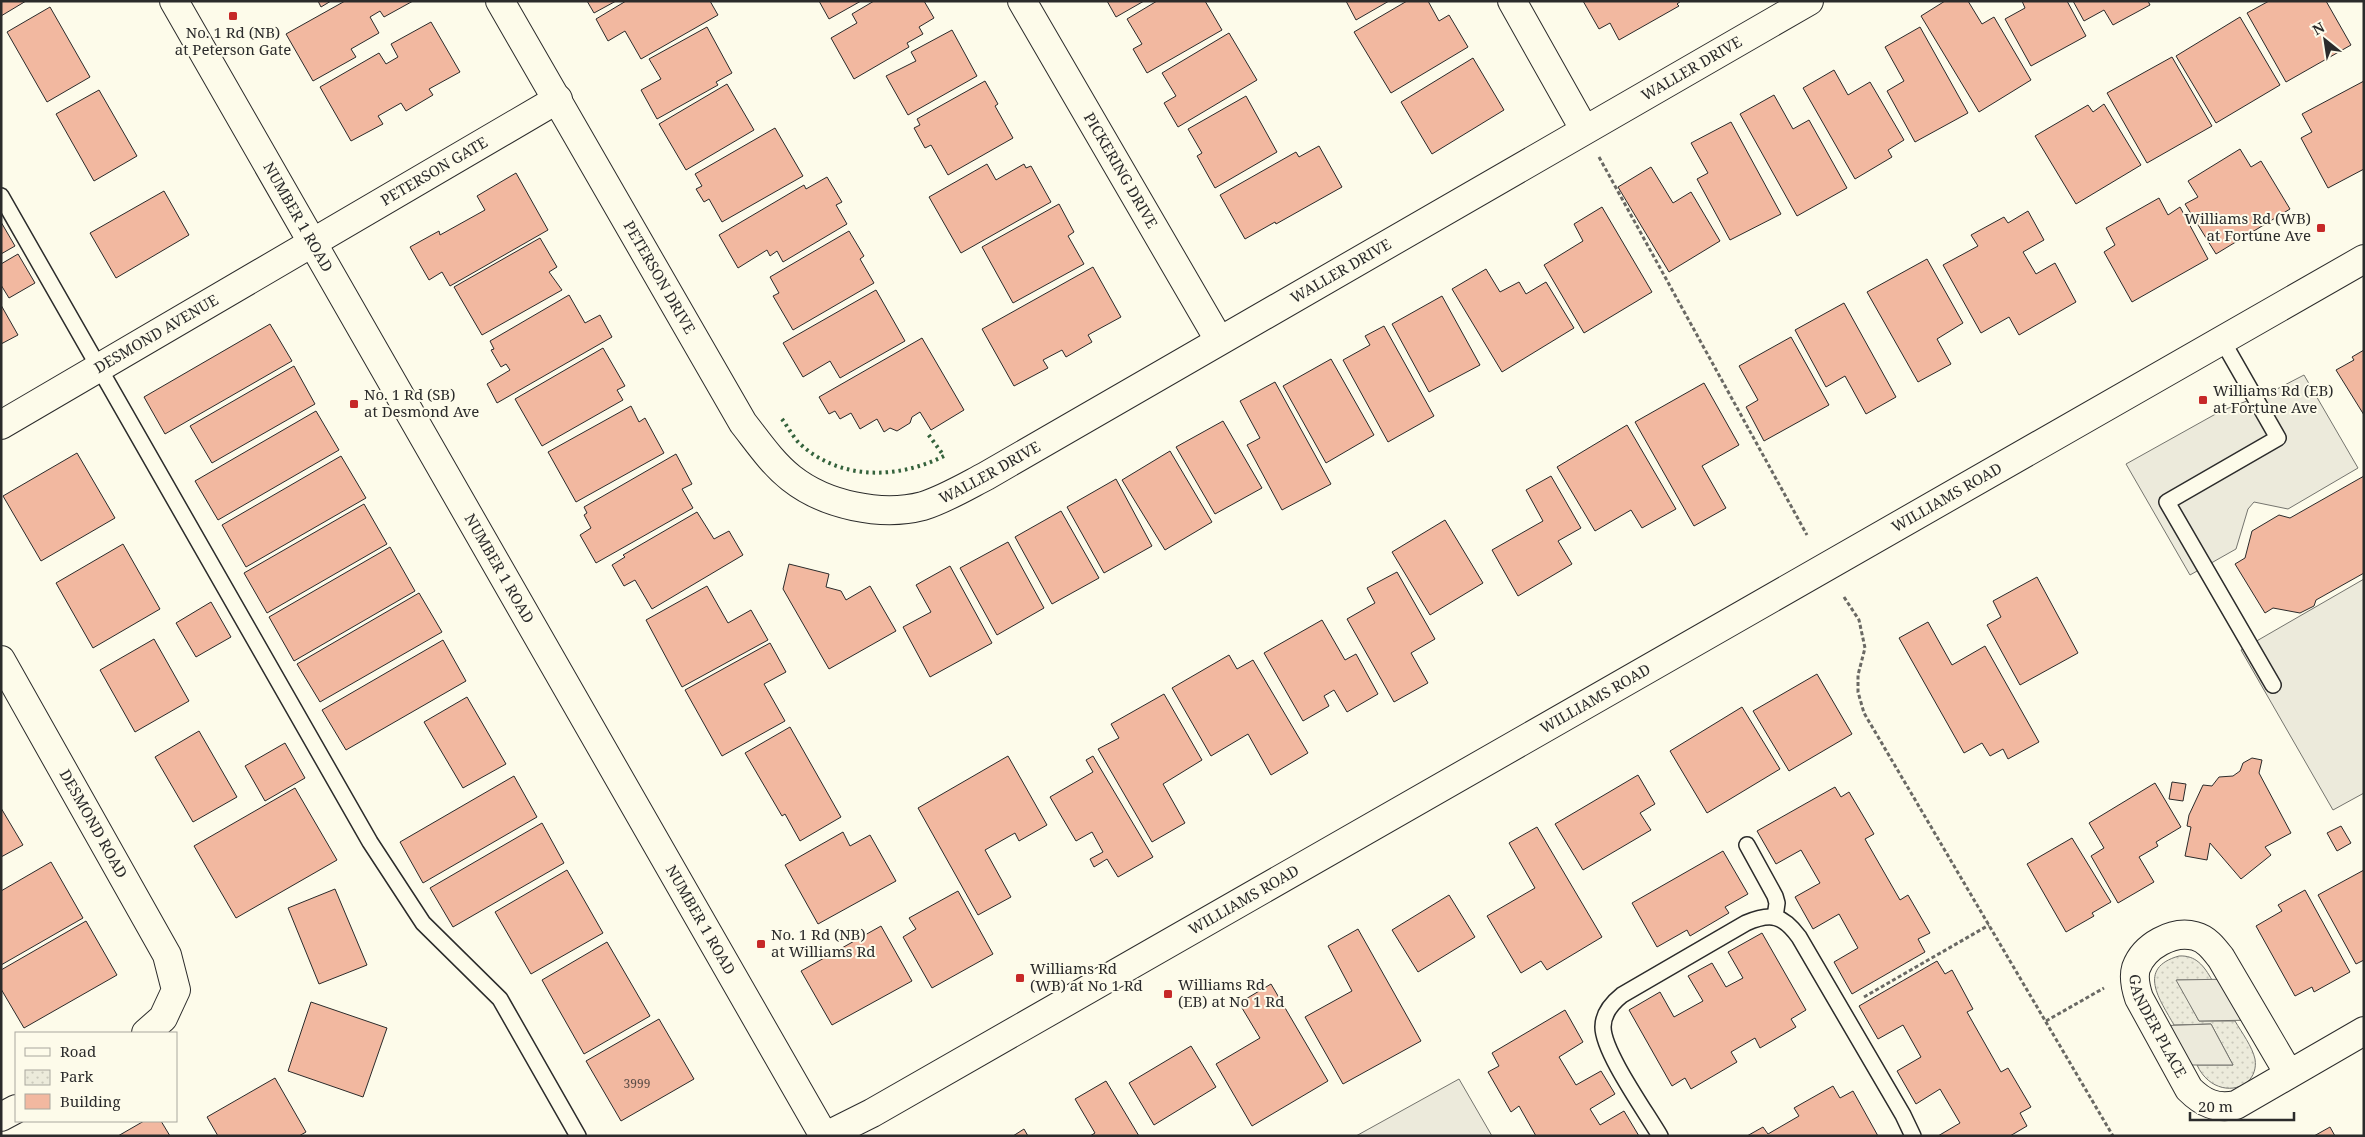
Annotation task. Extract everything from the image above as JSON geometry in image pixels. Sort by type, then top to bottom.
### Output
[{"type":"street","name":"NUMBER 1 ROAD","points":[[174,1],[825,1136]]},
{"type":"street","name":"PETERSON DRIVE","points":[[500,1],[743,423],[762,448],[791,478],[831,499],[861,507]]},
{"type":"street","name":"PICKERING DRIVE","points":[[1022,1],[1218,340]]},
{"type":"street","points":[[1512,1],[1584,129]]},
{"type":"street","name":"WALLER DRIVE","points":[[861,507],[900,510],[923,506],[949,495],[1809,1]]},
{"type":"street","name":"PETERSON GATE","points":[[313,244],[558,99]]},
{"type":"street","name":"DESMOND AVENUE","points":[[1,425],[313,244]]},
{"type":"street","name":"WILLIAMS ROAD","points":[[825,1136],[872,1114],[2364,259]]},
{"type":"street","name":"DESMOND ROAD","points":[[1,660],[167,955],[176,990],[162,1018],[147,1032]]},
{"type":"street","name":"GANDER PLACE","points":[[2289,1074],[2221,958],[2208,942],[2196,936],[2182,934],[2167,938],[2143,955],[2136,969],[2135,985],[2139,998],[2189,1089],[2199,1099],[2212,1105],[2225,1107],[2236,1105],[2364,1031]]},
{"type":"street","points":[[1,1117],[15,1110]]},
{"type":"lane","points":[[1,196],[370,842],[422,923],[500,999],[578,1136]]},
{"type":"lane","points":[[2222,340],[2278,438],[2167,502],[2273,685]]},
{"type":"lane","points":[[1747,845],[1775,896],[1777,903],[1775,916]]},
{"type":"lane","points":[[1660,1136],[1608,1045],[1603,1026],[1608,1010],[1622,995],[1746,923],[1765,916],[1775,916],[1785,921],[1796,932],[1903,1114],[1912,1136]]},
{"type":"path","points":[[1598,154],[1807,535]]},
{"type":"path","points":[[1844,598],[1859,620],[1865,648],[1858,675],[1858,692],[1864,713],[2113,1136]]},
{"type":"path","points":[[1842,1010],[1989,925]]},
{"type":"path","points":[[2046,1021],[2107,986]]},
{"type":"green space","points":[[2179,956],[2195,959],[2206,970],[2212,980],[2177,980],[2199,1021],[2235,1021],[2254,1054],[2255,1070],[2250,1079],[2243,1085],[2234,1088],[2224,1088],[2214,1084],[2205,1077],[2197,1065],[2233,1065],[2211,1024],[2174,1025],[2158,995],[2155,977],[2158,968],[2166,961]]},
{"type":"shaded area","points":[[2304,375],[2358,468],[2288,509],[2254,502],[2248,509],[2236,549],[2190,575],[2126,464],[2221,411],[2275,390]]},
{"type":"shaded area","points":[[2364,579],[2364,793],[2333,810],[2241,650]]},
{"type":"shaded area","points":[[2234,979],[2258,1020],[2199,1021],[2176,980]]},
{"type":"shaded area","points":[[2211,1024],[2233,1065],[2176,1065],[2154,1026]]},
{"type":"shaded area","points":[[1459,1079],[1492,1136],[1356,1136]]},
{"type":"building","points":[[1,1],[26,1],[1,16]]},
{"type":"building","points":[[318,1],[331,1],[321,7]]},
{"type":"building","points":[[345,1],[413,1],[384,17],[380,11],[370,17],[379,33],[351,49],[356,57],[313,81],[286,34]]},
{"type":"building","points":[[587,1],[616,1],[594,13]]},
{"type":"building","points":[[626,1],[710,1],[718,15],[641,59],[625,31],[608,41],[596,19]]},
{"type":"building","points":[[819,1],[861,1],[829,19]]},
{"type":"building","points":[[874,1],[924,1],[934,18],[919,27],[923,34],[907,43],[909,47],[854,79],[831,38],[857,23],[852,14]]},
{"type":"building","points":[[1107,1],[1144,1],[1116,17]]},
{"type":"building","points":[[1157,1],[1205,1],[1222,30],[1147,73],[1133,49],[1142,44],[1127,19]]},
{"type":"building","points":[[1346,1],[1389,1],[1356,20]]},
{"type":"building","points":[[1407,1],[1428,1],[1439,21],[1449,15],[1468,47],[1391,93],[1354,32]]},
{"type":"building","points":[[1583,1],[1681,1],[1677,4],[1679,6],[1619,40],[1610,23],[1599,29]]},
{"type":"building","points":[[1945,1],[1968,1],[1982,24],[1994,17],[2031,80],[1979,112],[1921,16]]},
{"type":"building","points":[[2022,1],[2067,1],[2086,36],[2031,66],[2005,19],[2025,8]]},
{"type":"building","points":[[2073,1],[2148,1],[2150,5],[2113,25],[2104,10],[2084,21]]},
{"type":"building","points":[[2269,1],[2326,1],[2351,45],[2286,82],[2247,13]]},
{"type":"building","points":[[50,7],[90,77],[47,102],[7,32]]},
{"type":"building","points":[[2240,17],[2280,85],[2216,123],[2176,56]]},
{"type":"building","points":[[431,22],[460,72],[429,89],[433,95],[406,111],[401,103],[378,116],[383,124],[351,141],[320,87],[379,53],[386,64],[398,57],[391,44]]},
{"type":"building","points":[[707,27],[732,73],[716,82],[718,85],[657,119],[641,90],[661,79],[649,59]]},
{"type":"building","points":[[1920,27],[1968,113],[1915,142],[1887,91],[1904,81],[1885,47]]},
{"type":"building","points":[[952,30],[977,76],[908,115],[886,76],[916,61],[911,52]]},
{"type":"building","points":[[1229,33],[1257,80],[1178,127],[1164,103],[1176,96],[1162,73]]},
{"type":"building","points":[[2172,57],[2212,126],[2147,163],[2107,93]]},
{"type":"building","points":[[1473,58],[1504,110],[1432,154],[1401,102]]},
{"type":"building","points":[[1834,70],[1848,95],[1870,82],[1904,140],[1888,150],[1892,157],[1855,179],[1803,88]]},
{"type":"building","points":[[985,81],[998,104],[995,106],[1013,138],[948,175],[931,145],[925,148],[914,128],[920,125],[917,119]]},
{"type":"building","points":[[2364,81],[2364,169],[2328,188],[2301,138],[2312,132],[2302,114]]},
{"type":"building","points":[[727,84],[754,130],[686,170],[659,124]]},
{"type":"building","points":[[99,90],[137,156],[94,181],[56,114]]},
{"type":"building","points":[[1774,95],[1793,129],[1809,120],[1847,188],[1797,216],[1740,114]]},
{"type":"building","points":[[1246,96],[1277,152],[1215,188],[1197,156],[1202,153],[1188,129]]},
{"type":"building","points":[[2104,104],[2141,165],[2076,204],[2035,136],[2088,105],[2093,112]]},
{"type":"building","points":[[1731,122],[1781,214],[1730,240],[1697,179],[1708,173],[1691,143]]},
{"type":"building","points":[[775,128],[803,176],[722,222],[709,199],[704,202],[696,189],[702,186],[695,174]]},
{"type":"building","points":[[1319,146],[1342,187],[1245,239],[1220,195],[1296,152],[1299,157]]},
{"type":"building","points":[[2240,149],[2251,167],[2261,161],[2290,209],[2216,254],[2185,204],[2198,197],[2188,181]]},
{"type":"building","points":[[987,164],[996,180],[1024,164],[1026,168],[1031,166],[1051,202],[961,253],[929,197]]},
{"type":"building","points":[[1651,167],[1673,203],[1691,192],[1720,241],[1669,272],[1618,187]]},
{"type":"building","points":[[516,173],[548,230],[450,286],[442,272],[429,280],[410,247],[439,231],[440,235],[485,210],[477,196]]},
{"type":"building","points":[[827,177],[842,202],[836,205],[847,224],[783,262],[777,251],[770,256],[767,250],[738,268],[719,235],[804,185],[806,189]]},
{"type":"building","points":[[164,191],[189,235],[116,278],[90,233]]},
{"type":"building","points":[[2159,198],[2168,215],[2180,207],[2208,259],[2132,302],[2104,252],[2115,245],[2106,228]]},
{"type":"building","points":[[1059,204],[1074,232],[1068,236],[1084,264],[1013,303],[982,247]]},
{"type":"building","points":[[1602,207],[1652,292],[1584,333],[1544,265],[1583,241],[1574,224]]},
{"type":"building","points":[[2028,211],[2044,240],[2023,252],[2036,274],[2055,263],[2076,302],[2019,335],[2009,317],[1981,333],[1943,265],[1978,246],[1971,235],[2004,217],[2008,223]]},
{"type":"building","points":[[1,222],[15,246],[1,254]]},
{"type":"building","points":[[849,231],[864,256],[860,259],[874,283],[793,330],[773,296],[779,293],[770,277]]},
{"type":"building","points":[[540,238],[557,267],[549,272],[562,290],[482,335],[454,287]]},
{"type":"building","points":[[18,254],[35,283],[9,298],[1,285],[1,264]]},
{"type":"building","points":[[1927,259],[1963,323],[1937,339],[1951,364],[1918,382],[1867,292]]},
{"type":"building","points":[[1093,267],[1121,317],[1088,335],[1092,342],[1066,357],[1062,350],[1043,360],[1048,368],[1014,386],[982,329]]},
{"type":"building","points":[[1486,269],[1500,292],[1519,282],[1526,294],[1546,282],[1574,328],[1502,372],[1452,289]]},
{"type":"building","points":[[876,290],[905,341],[840,378],[830,361],[803,377],[783,343]]},
{"type":"building","points":[[569,295],[585,323],[600,315],[612,337],[497,403],[487,384],[510,370],[506,364],[501,367],[491,350],[494,349],[490,341]]},
{"type":"building","points":[[1442,296],[1480,365],[1429,392],[1392,324]]},
{"type":"building","points":[[1844,303],[1896,397],[1866,414],[1845,376],[1826,387],[1795,330]]},
{"type":"building","points":[[1,305],[18,335],[1,344]]},
{"type":"building","points":[[270,324],[292,361],[165,434],[144,397]]},
{"type":"building","points":[[1384,326],[1434,416],[1388,442],[1343,360],[1370,345],[1365,336]]},
{"type":"building","points":[[1791,337],[1829,405],[1764,441],[1746,407],[1758,400],[1739,366]]},
{"type":"building","points":[[922,338],[964,410],[931,430],[920,412],[912,417],[910,423],[897,431],[890,428],[884,432],[877,419],[860,429],[851,413],[840,419],[835,411],[829,414],[819,397]]},
{"type":"building","points":[[603,348],[625,386],[617,390],[623,400],[542,446],[515,399]]},
{"type":"building","points":[[2364,350],[2364,415],[2336,370],[2354,360],[2352,357]]},
{"type":"building","points":[[1331,359],[1374,435],[1326,463],[1283,386]]},
{"type":"building","points":[[294,366],[315,404],[212,463],[190,426]]},
{"type":"building","points":[[1275,382],[1331,484],[1282,510],[1247,445],[1260,438],[1240,401]]},
{"type":"building","points":[[1704,383],[1739,445],[1702,466],[1726,508],[1694,526],[1635,422]]},
{"type":"building","points":[[631,406],[639,422],[645,418],[664,453],[576,502],[548,452]]},
{"type":"building","points":[[316,411],[339,450],[218,520],[195,481]]},
{"type":"building","points":[[1223,421],[1262,488],[1215,514],[1176,447]]},
{"type":"building","points":[[1627,425],[1676,509],[1642,528],[1631,510],[1595,531],[1557,467]]},
{"type":"building","points":[[1170,451],[1212,522],[1165,550],[1122,480]]},
{"type":"building","points":[[77,453],[115,518],[41,561],[3,496]]},
{"type":"building","points":[[676,454],[692,484],[682,489],[693,508],[596,563],[580,535],[591,528],[584,515],[587,513],[584,507]]},
{"type":"building","points":[[341,456],[366,498],[246,567],[222,525]]},
{"type":"building","points":[[1551,476],[1581,528],[1558,541],[1572,564],[1518,596],[1492,550],[1543,521],[1526,490]]},
{"type":"building","points":[[2364,476],[2364,573],[2316,600],[2314,606],[2300,613],[2273,608],[2265,613],[2235,564],[2245,558],[2252,531],[2279,515],[2290,518]]},
{"type":"building","points":[[1116,479],[1152,546],[1104,573],[1067,507]]},
{"type":"building","points":[[364,504],[387,544],[267,613],[244,573]]},
{"type":"building","points":[[1061,511],[1099,578],[1052,604],[1015,537]]},
{"type":"building","points":[[697,512],[714,539],[729,531],[743,555],[652,609],[635,580],[624,586],[612,565],[625,557],[623,555]]},
{"type":"building","points":[[1445,520],[1483,583],[1430,615],[1392,552]]},
{"type":"building","points":[[1008,542],[1044,608],[997,635],[960,568]]},
{"type":"building","points":[[123,544],[160,609],[93,648],[56,583]]},
{"type":"building","points":[[390,547],[415,591],[294,661],[269,617]]},
{"type":"building","points":[[789,564],[829,574],[826,587],[841,591],[846,600],[870,586],[896,631],[829,669],[783,589]]},
{"type":"building","points":[[950,566],[992,643],[930,677],[903,627],[931,612],[916,585]]},
{"type":"building","points":[[1397,572],[1435,639],[1411,653],[1428,683],[1394,702],[1347,619],[1375,603],[1367,588]]},
{"type":"building","points":[[2037,577],[2078,653],[2020,685],[1987,625],[2001,617],[1993,601]]},
{"type":"building","points":[[707,586],[728,623],[751,610],[768,640],[682,687],[646,620]]},
{"type":"building","points":[[419,593],[442,632],[320,702],[297,664]]},
{"type":"building","points":[[211,602],[231,637],[196,657],[176,623]]},
{"type":"building","points":[[1322,620],[1345,660],[1356,654],[1378,694],[1347,712],[1334,690],[1324,696],[1329,706],[1303,721],[1264,653]]},
{"type":"building","points":[[1928,622],[1952,665],[1985,646],[2039,742],[2008,759],[2003,749],[1990,756],[1982,743],[1964,753],[1899,638]]},
{"type":"building","points":[[154,639],[189,701],[135,732],[100,670]]},
{"type":"building","points":[[443,640],[466,681],[346,750],[322,710]]},
{"type":"building","points":[[770,643],[786,672],[764,684],[785,721],[722,756],[685,690]]},
{"type":"building","points":[[1229,655],[1237,669],[1253,660],[1308,753],[1271,775],[1248,734],[1211,756],[1172,688]]},
{"type":"building","points":[[1817,674],[1852,734],[1789,771],[1753,711]]},
{"type":"building","points":[[1164,694],[1202,760],[1163,784],[1185,823],[1152,842],[1098,749],[1119,738],[1111,724]]},
{"type":"building","points":[[467,697],[506,764],[463,788],[424,722]]},
{"type":"building","points":[[1742,707],[1780,769],[1707,813],[1670,751]]},
{"type":"building","points":[[790,727],[841,817],[800,841],[785,814],[782,816],[745,753]]},
{"type":"building","points":[[199,731],[237,797],[193,822],[155,757]]},
{"type":"building","points":[[285,743],[305,778],[265,801],[245,766]]},
{"type":"building","points":[[1008,756],[1047,825],[1019,841],[1015,833],[985,850],[1011,897],[978,915],[918,808]]},
{"type":"building","points":[[1093,756],[1153,857],[1118,877],[1107,859],[1094,867],[1090,859],[1103,852],[1092,832],[1076,841],[1050,797],[1093,772],[1086,760]]},
{"type":"building","points":[[2252,758],[2262,760],[2259,773],[2291,833],[2265,847],[2271,855],[2241,879],[2210,843],[2207,860],[2185,856],[2191,827],[2187,826],[2189,815],[2203,785],[2212,786],[2219,777],[2233,776],[2240,771],[2243,763]]},
{"type":"building","points":[[1638,775],[1655,804],[1640,813],[1651,830],[1583,870],[1555,824]]},
{"type":"building","points":[[514,776],[537,817],[423,883],[400,842]]},
{"type":"building","points":[[2172,782],[2186,784],[2183,801],[2169,799]]},
{"type":"building","points":[[2155,783],[2181,827],[2156,842],[2158,846],[2139,857],[2154,882],[2118,903],[2091,856],[2104,848],[2089,823]]},
{"type":"building","points":[[1835,787],[1841,797],[1849,792],[1874,834],[1865,839],[1900,900],[1908,895],[1930,933],[1918,939],[1925,952],[1852,994],[1834,962],[1858,948],[1839,914],[1813,929],[1795,897],[1820,883],[1801,850],[1776,864],[1757,831]]},
{"type":"building","points":[[295,788],[337,860],[236,918],[194,846]]},
{"type":"building","points":[[1,808],[23,845],[1,857]]},
{"type":"building","points":[[542,823],[564,863],[453,927],[430,888]]},
{"type":"building","points":[[2341,826],[2351,843],[2337,851],[2327,833]]},
{"type":"building","points":[[1537,827],[1602,937],[1547,970],[1541,961],[1521,973],[1487,916],[1535,888],[1509,843]]},
{"type":"building","points":[[843,832],[850,846],[870,835],[896,881],[818,924],[785,865]]},
{"type":"building","points":[[2072,838],[2111,902],[2092,913],[2094,916],[2066,932],[2027,864]]},
{"type":"building","points":[[1723,851],[1748,894],[1725,907],[1729,913],[1690,936],[1687,930],[1657,947],[1632,903]]},
{"type":"building","points":[[51,862],[83,918],[1,965],[1,891]]},
{"type":"building","points":[[567,870],[603,933],[531,974],[495,912]]},
{"type":"building","points":[[2364,870],[2364,960],[2356,964],[2318,895]]},
{"type":"building","points":[[335,889],[367,965],[319,984],[288,908]]},
{"type":"building","points":[[2305,890],[2350,972],[2314,992],[2312,987],[2295,996],[2256,926],[2282,911],[2278,905]]},
{"type":"building","points":[[958,891],[993,954],[932,988],[903,937],[916,929],[909,918]]},
{"type":"building","points":[[1449,895],[1475,937],[1418,972],[1392,930]]},
{"type":"building","points":[[86,921],[117,975],[24,1028],[1,989],[1,970]]},
{"type":"building","points":[[881,926],[912,981],[832,1025],[801,971]]},
{"type":"building","points":[[1358,929],[1421,1041],[1343,1084],[1305,1017],[1352,991],[1328,946]]},
{"type":"building","points":[[1762,933],[1806,1010],[1791,1019],[1796,1027],[1760,1048],[1755,1038],[1731,1052],[1737,1062],[1691,1089],[1685,1078],[1672,1086],[1629,1010],[1660,992],[1674,1017],[1703,1001],[1688,976],[1712,963],[1726,987],[1743,978],[1728,952]]},
{"type":"building","points":[[607,942],[650,1016],[584,1054],[542,980]]},
{"type":"building","points":[[1937,961],[1945,974],[1952,970],[1973,1009],[1967,1012],[2001,1072],[2008,1068],[2031,1107],[2020,1113],[2027,1126],[2010,1136],[1938,1136],[1960,1123],[1940,1089],[1916,1104],[1897,1071],[1921,1057],[1903,1025],[1878,1039],[1859,1006]]},
{"type":"building","points":[[1271,984],[1328,1081],[1252,1126],[1216,1064],[1260,1038],[1239,1003]]},
{"type":"building","points":[[311,1002],[387,1028],[363,1097],[288,1071]]},
{"type":"building","points":[[1565,1010],[1583,1042],[1559,1057],[1576,1085],[1601,1071],[1615,1094],[1590,1109],[1600,1125],[1624,1111],[1639,1136],[1536,1136],[1519,1106],[1511,1112],[1488,1072],[1499,1066],[1492,1053]]},
{"type":"building","points":[[659,1019],[694,1079],[621,1121],[586,1061]]},
{"type":"building","points":[[1191,1046],[1216,1087],[1154,1125],[1129,1083]]},
{"type":"building","points":[[275,1078],[306,1132],[299,1136],[218,1136],[207,1117]]},
{"type":"building","points":[[1106,1081],[1139,1136],[1090,1136],[1095,1133],[1075,1099]]},
{"type":"building","points":[[1833,1086],[1840,1098],[1853,1091],[1878,1136],[1747,1136],[1763,1127],[1768,1134],[1799,1116],[1794,1108]]},
{"type":"building","points":[[142,1122],[162,1122],[170,1136],[118,1136]]},
{"type":"building","points":[[2330,1127],[2335,1136],[2314,1136]]},
{"type":"building","points":[[1024,1129],[1028,1136],[1013,1136]]},
{"type":"hedge","points":[[782,419],[797,441],[816,456],[833,465],[851,470],[870,472],[908,469],[944,456],[928,434]]},
{"type":"place","name":"No. 1 Rd (NB) at Peterson Gate","points":[[233,16]]},
{"type":"place","name":"Williams Rd (WB) at Fortune Ave","points":[[2321,228]]},
{"type":"place","name":"Williams Rd (EB) at Fortune Ave","points":[[2203,400]]},
{"type":"place","name":"No. 1 Rd (SB) at Desmond Ave","points":[[354,404]]},
{"type":"place","name":"No. 1 Rd (NB) at Williams Rd","points":[[761,944]]},
{"type":"place","name":"Williams Rd (WB) at No 1 Rd","points":[[1020,978]]},
{"type":"place","name":"Williams Rd (EB) at No 1 Rd","points":[[1168,994]]}]
